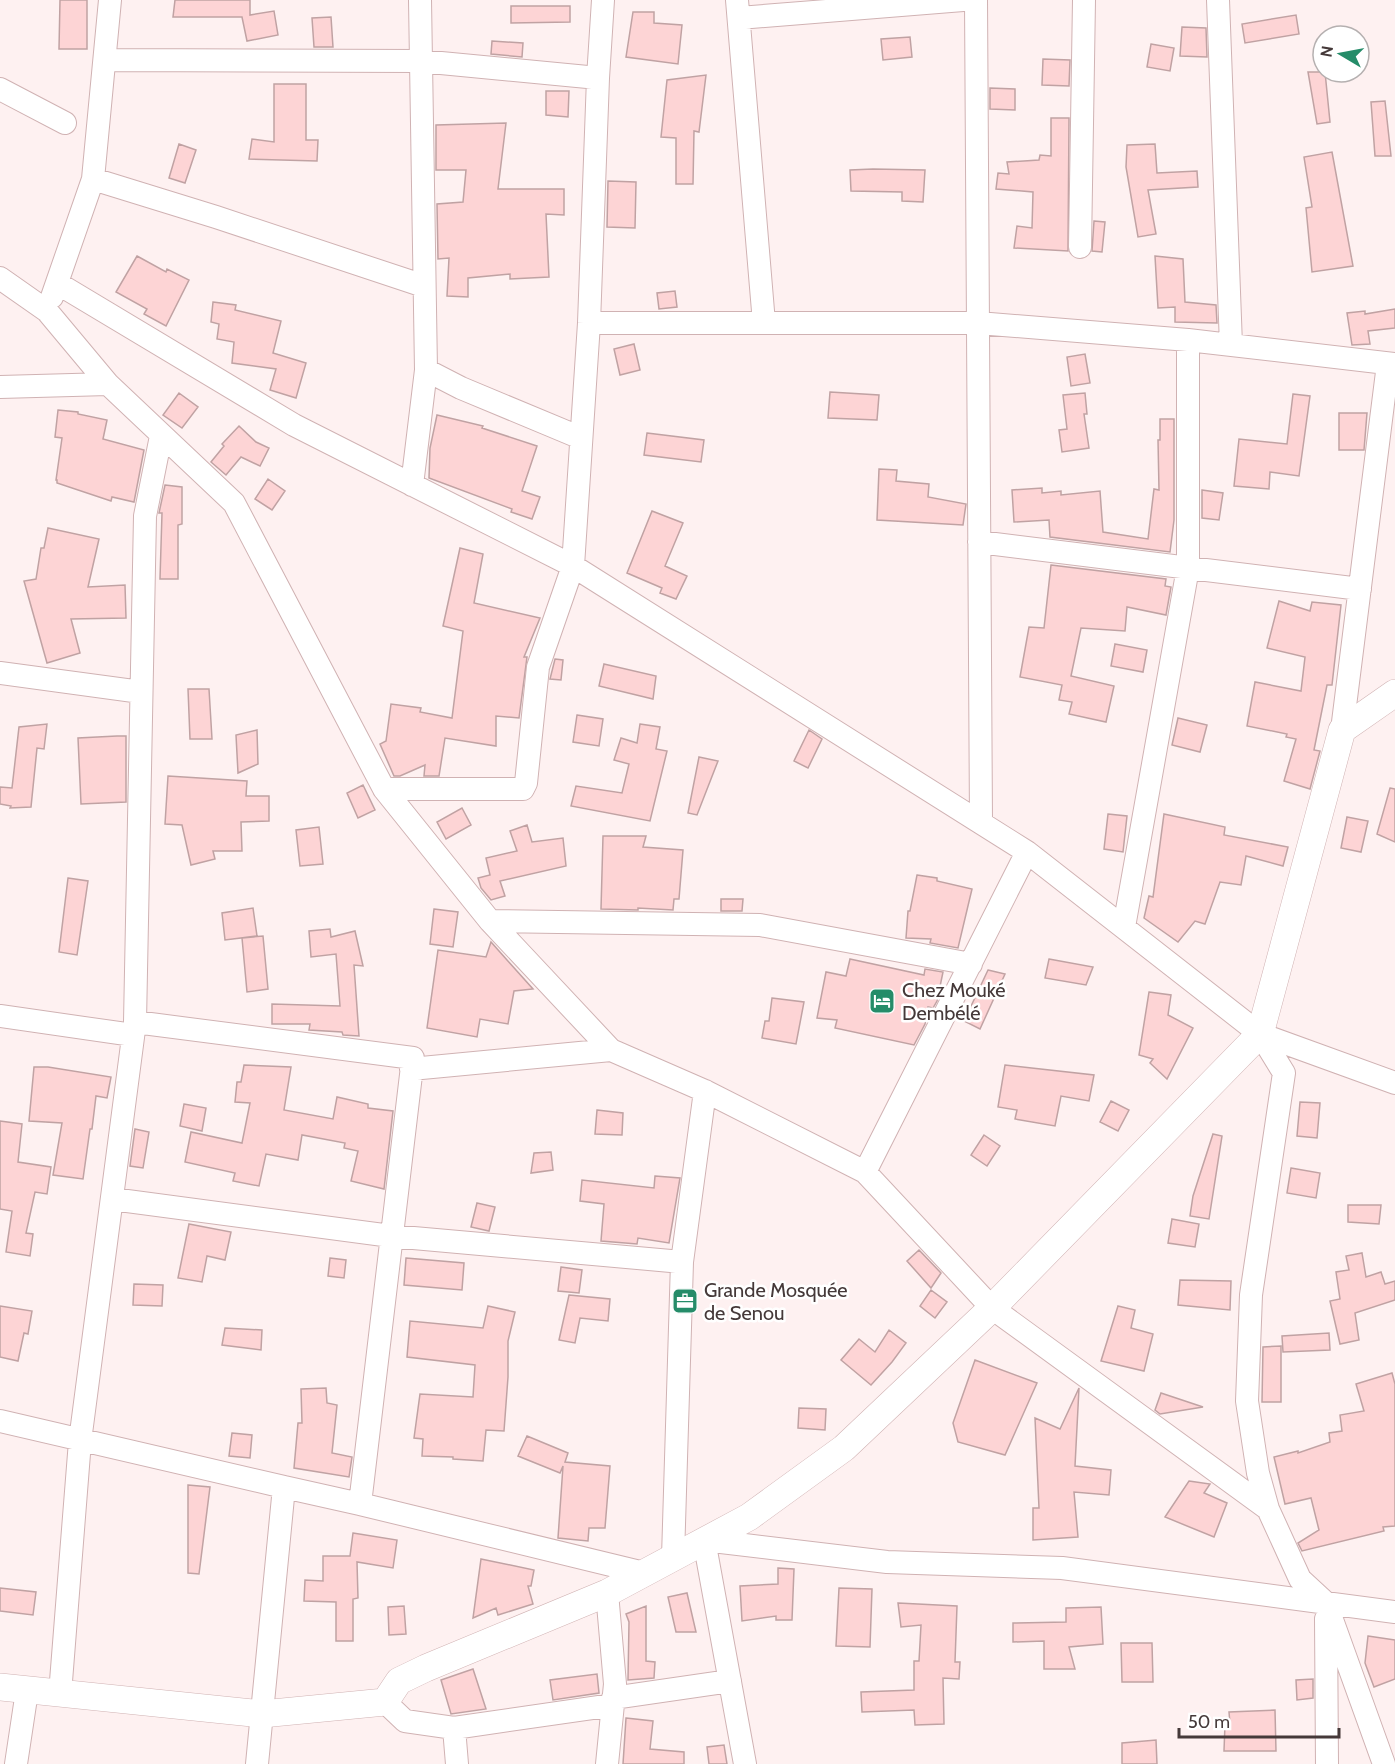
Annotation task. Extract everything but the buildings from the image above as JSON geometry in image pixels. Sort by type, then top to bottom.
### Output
[{"type":"street","points":[[47,311],[93,179],[110,0]]},
{"type":"street","points":[[412,485],[426,370],[420,0]]},
{"type":"street","points":[[384,789],[522,789],[526,783],[538,666],[573,566],[589,323],[603,0]]},
{"type":"street","points":[[764,323],[738,9],[963,0]]},
{"type":"street","points":[[976,0],[981,822]]},
{"type":"street","points":[[1080,247],[1084,0]]},
{"type":"street","points":[[1212,0],[1218,0],[1231,345]]},
{"type":"street","points":[[105,60],[420,61],[598,78]]},
{"type":"street","points":[[0,89],[65,123]]},
{"type":"street","points":[[93,179],[424,286]]},
{"type":"street","points":[[0,278],[47,311],[108,384],[234,503],[384,789],[490,921],[611,1050],[705,1091],[865,1172],[992,1308],[1268,1509]]},
{"type":"street","points":[[57,283],[294,425],[573,566],[1028,852],[1260,1034],[1395,1083]]},
{"type":"street","points":[[385,1702],[399,1681],[607,1593],[749,1517],[844,1448],[992,1308],[1260,1034],[1342,730],[1392,364],[1188,340],[978,323],[589,323]]},
{"type":"street","points":[[1124,927],[1188,568],[1188,340]]},
{"type":"street","points":[[426,370],[581,438]]},
{"type":"street","points":[[0,387],[108,384]]},
{"type":"street","points":[[60,1694],[80,1441],[134,1028],[145,516],[161,435]]},
{"type":"street","points":[[980,542],[1360,589]]},
{"type":"street","points":[[0,673],[141,692]]},
{"type":"street","points":[[1342,730],[1395,693]]},
{"type":"street","points":[[865,1172],[1028,852]]},
{"type":"street","points":[[490,921],[760,925],[971,964]]},
{"type":"street","points":[[0,1016],[413,1058],[360,1504]]},
{"type":"street","points":[[1260,1034],[1284,1072],[1251,1295],[1247,1401],[1258,1473],[1268,1509],[1300,1579],[1326,1603],[1384,1764]]},
{"type":"street","points":[[411,1070],[611,1050]]},
{"type":"street","points":[[673,1557],[682,1262],[705,1091]]},
{"type":"street","points":[[112,1199],[391,1236],[682,1262]]},
{"type":"street","points":[[0,1421],[360,1504],[644,1573]]},
{"type":"street","points":[[257,1764],[284,1487]]},
{"type":"street","points":[[704,1540],[887,1562],[1062,1568],[1395,1612]]},
{"type":"street","points":[[704,1540],[745,1764]]},
{"type":"street","points":[[607,1593],[615,1684],[607,1764]]},
{"type":"street","points":[[1326,1603],[1327,1764]]},
{"type":"street","points":[[0,1687],[262,1714],[385,1702],[405,1721],[454,1728],[730,1681]]},
{"type":"street","points":[[16,1764],[27,1691]]},
{"type":"street","points":[[454,1728],[457,1764]]},
{"type":"place","name":"Chez Mouké Dembélé","points":[[882,1001]]},
{"type":"place","name":"Grande Mosquée de Senou","points":[[685,1301]]}]
